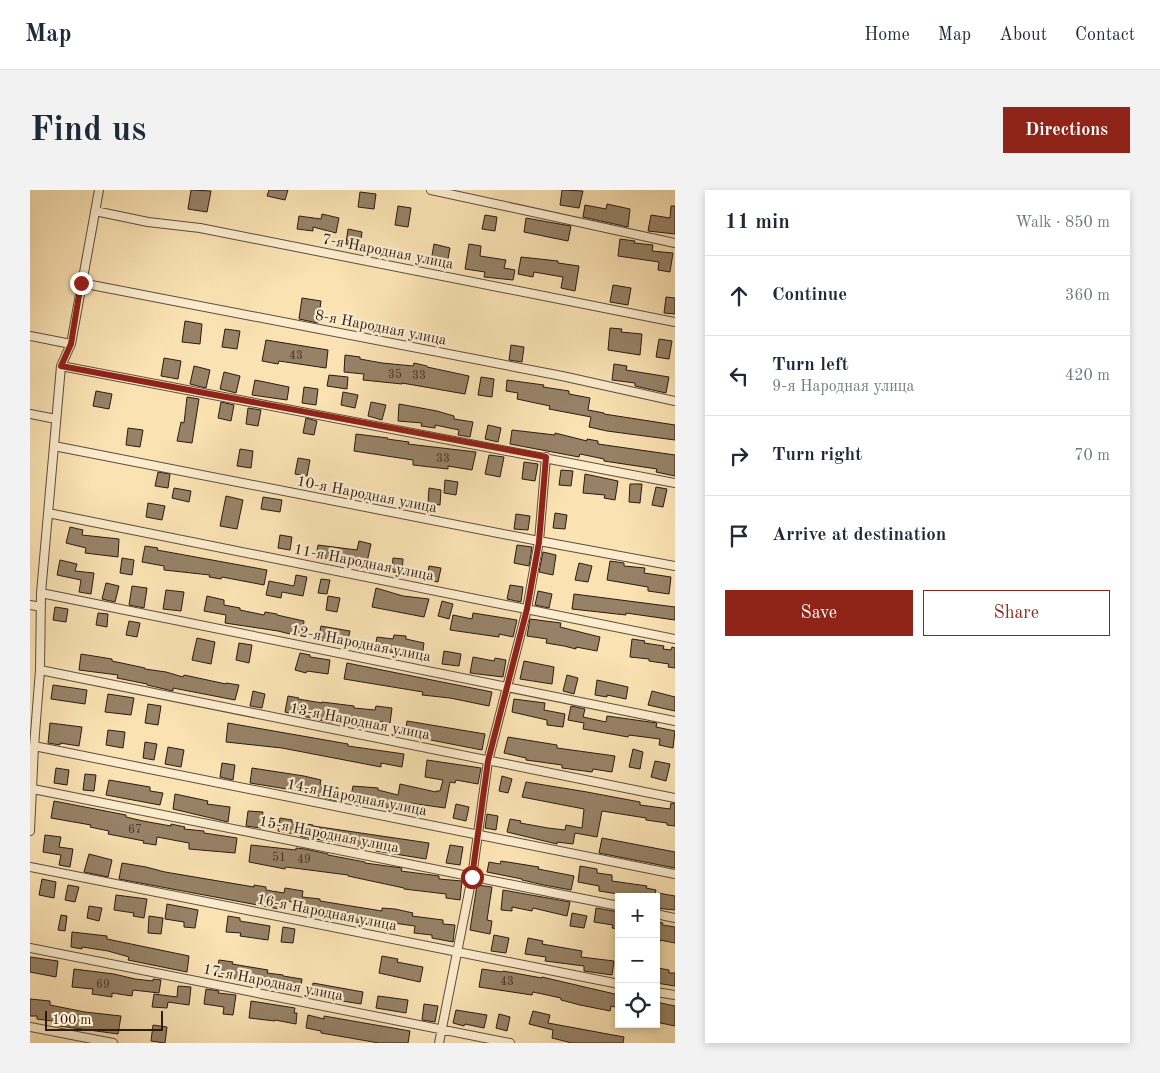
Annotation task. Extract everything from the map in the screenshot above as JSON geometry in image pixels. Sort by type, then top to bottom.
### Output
[{"type":"street","points":[[30,831],[33,789],[32,759],[40,670],[40,607],[61,366],[71,344],[99,190]]},
{"type":"street","points":[[431,190],[675,243]]},
{"type":"street","name":"7-я Народная улица","points":[[95,210],[148,222],[200,228],[675,322]]},
{"type":"street","name":"8-я Народная улица","points":[[81,283],[562,376],[675,401]]},
{"type":"street","points":[[30,336],[71,344]]},
{"type":"street","points":[[61,366],[675,483]]},
{"type":"street","points":[[30,414],[56,419]]},
{"type":"street","name":"10-я Народная улица","points":[[54,446],[539,542],[675,566]]},
{"type":"street","points":[[439,1043],[472,877],[488,761],[527,609],[539,542],[546,457]]},
{"type":"street","name":"11-я Народная улица","points":[[48,513],[675,638]]},
{"type":"street","name":"12-я Народная улица","points":[[41,593],[675,721]]},
{"type":"street","points":[[30,605],[40,607]]},
{"type":"street","name":"13-я Народная улица","points":[[40,670],[675,798]]},
{"type":"street","points":[[30,688],[39,689]]},
{"type":"street","name":"14-я Народная улица","points":[[34,746],[675,874]]},
{"type":"street","name":"15-я Народная улица","points":[[33,789],[615,905]]},
{"type":"street","name":"16-я Народная улица","points":[[30,868],[615,983]]},
{"type":"street","points":[[660,915],[675,918]]},
{"type":"street","name":"17-я Народная улица","points":[[30,948],[510,1043]]},
{"type":"street","points":[[660,993],[675,996]]},
{"type":"street","points":[[30,1026],[113,1043]]},
{"type":"building","points":[[191,190],[211,191],[207,212],[188,209]]},
{"type":"building","points":[[269,190],[288,190],[285,200],[267,196]]},
{"type":"building","points":[[562,190],[583,191],[579,208],[560,205]]},
{"type":"building","points":[[360,192],[376,194],[374,209],[358,207]]},
{"type":"building","points":[[607,204],[630,209],[628,227],[583,217],[585,205],[606,209]]},
{"type":"building","points":[[398,206],[411,208],[408,227],[395,225]]},
{"type":"building","points":[[671,206],[675,206],[675,234],[648,231],[651,215],[670,218]]},
{"type":"building","points":[[322,214],[339,218],[336,233],[313,227],[313,231],[297,229],[299,216],[321,219]]},
{"type":"building","points":[[485,215],[497,217],[495,231],[482,229]]},
{"type":"building","points":[[526,218],[571,226],[568,241],[524,232]]},
{"type":"building","points":[[348,229],[362,232],[360,246],[346,244]]},
{"type":"building","points":[[620,239],[653,245],[652,251],[673,253],[670,272],[658,270],[659,262],[618,256]]},
{"type":"building","points":[[434,244],[450,248],[447,264],[431,261]]},
{"type":"building","points":[[469,244],[481,246],[480,256],[506,260],[504,268],[515,270],[513,280],[484,277],[485,272],[465,269]]},
{"type":"building","points":[[521,257],[558,261],[558,263],[579,266],[575,291],[561,288],[563,277],[534,272],[533,277],[518,274]]},
{"type":"building","points":[[613,285],[631,288],[628,305],[610,302]]},
{"type":"building","points":[[666,297],[675,298],[675,314],[664,313]]},
{"type":"building","points":[[302,298],[321,301],[318,323],[299,319]]},
{"type":"building","points":[[185,321],[202,324],[200,344],[182,342]]},
{"type":"building","points":[[610,328],[622,329],[621,332],[642,334],[640,355],[608,350]]},
{"type":"building","points":[[225,329],[240,331],[237,349],[222,347]]},
{"type":"building","points":[[659,339],[672,341],[669,359],[656,357]]},
{"type":"building","points":[[266,340],[328,350],[326,368],[279,361],[278,364],[262,361]]},
{"type":"building","points":[[511,345],[524,347],[522,362],[509,360]]},
{"type":"building","points":[[345,355],[382,363],[413,366],[414,363],[469,376],[465,394],[402,383],[363,380],[364,374],[344,372]]},
{"type":"building","points":[[164,358],[181,361],[178,379],[161,376]]},
{"type":"building","points":[[614,364],[627,366],[626,370],[669,377],[666,393],[635,386],[635,383],[612,380]]},
{"type":"building","points":[[194,366],[210,370],[206,388],[190,384]]},
{"type":"building","points":[[224,372],[240,376],[236,393],[220,389]]},
{"type":"building","points":[[329,375],[348,377],[347,389],[327,386]]},
{"type":"building","points":[[481,377],[494,379],[492,397],[478,395]]},
{"type":"building","points":[[255,380],[289,387],[287,400],[252,395]]},
{"type":"building","points":[[507,380],[544,385],[543,387],[569,391],[569,394],[590,398],[588,410],[675,425],[675,440],[589,427],[591,417],[549,409],[550,406],[517,399],[518,393],[506,391]]},
{"type":"building","points":[[304,387],[318,389],[316,405],[302,403]]},
{"type":"building","points":[[96,391],[112,394],[109,409],[93,406]]},
{"type":"building","points":[[343,392],[358,395],[355,408],[341,405]]},
{"type":"building","points":[[187,397],[199,399],[192,443],[177,441],[181,422],[184,423]]},
{"type":"building","points":[[221,402],[234,405],[231,421],[218,418]]},
{"type":"building","points":[[371,402],[386,405],[382,420],[368,416]]},
{"type":"building","points":[[399,404],[437,411],[454,416],[454,419],[473,422],[470,437],[458,435],[459,430],[435,425],[435,428],[421,426],[422,423],[398,421]]},
{"type":"building","points":[[248,408],[261,410],[258,426],[246,424]]},
{"type":"building","points":[[306,418],[317,421],[314,435],[303,433]]},
{"type":"building","points":[[488,425],[501,428],[498,442],[485,439]]},
{"type":"building","points":[[128,428],[143,430],[140,447],[126,445]]},
{"type":"building","points":[[512,430],[555,435],[555,433],[587,441],[587,439],[598,441],[598,444],[675,455],[675,476],[656,472],[657,469],[604,461],[604,459],[580,454],[579,457],[510,444]]},
{"type":"building","points":[[356,434],[409,442],[408,444],[476,452],[472,470],[448,466],[448,469],[413,465],[413,460],[354,451]]},
{"type":"building","points":[[240,449],[253,451],[251,468],[237,466]]},
{"type":"building","points":[[489,455],[504,457],[500,477],[485,474]]},
{"type":"building","points":[[298,458],[310,460],[307,476],[295,474]]},
{"type":"building","points":[[524,462],[538,464],[535,481],[522,479]]},
{"type":"building","points":[[561,470],[573,471],[571,486],[559,485]]},
{"type":"building","points":[[158,472],[170,474],[168,488],[155,486]]},
{"type":"building","points":[[585,474],[618,481],[615,500],[604,498],[605,495],[583,493]]},
{"type":"building","points":[[445,480],[458,482],[456,495],[444,493]]},
{"type":"building","points":[[630,484],[642,484],[640,503],[629,502]]},
{"type":"building","points":[[656,487],[667,489],[663,507],[652,505]]},
{"type":"building","points":[[174,488],[191,491],[189,502],[172,498]]},
{"type":"building","points":[[429,488],[441,490],[440,505],[428,503]]},
{"type":"building","points":[[226,496],[243,500],[237,529],[220,526]]},
{"type":"building","points":[[263,497],[282,500],[280,512],[261,509]]},
{"type":"building","points":[[148,503],[165,506],[162,520],[146,517]]},
{"type":"building","points":[[555,513],[567,515],[565,529],[553,528]]},
{"type":"building","points":[[516,514],[530,516],[528,530],[514,529]]},
{"type":"building","points":[[70,527],[83,530],[82,535],[119,539],[118,557],[85,553],[86,548],[66,543]]},
{"type":"building","points":[[280,535],[292,537],[290,550],[278,548]]},
{"type":"building","points":[[359,541],[371,544],[367,562],[348,558],[347,565],[336,563],[336,560],[316,557],[318,545],[357,550]]},
{"type":"building","points":[[517,545],[532,547],[529,566],[514,563]]},
{"type":"building","points":[[145,546],[158,548],[157,550],[267,570],[264,585],[222,577],[221,579],[209,577],[210,575],[164,570],[164,566],[142,562]]},
{"type":"building","points":[[543,552],[556,555],[553,575],[539,572]]},
{"type":"building","points":[[122,558],[134,560],[132,575],[120,573]]},
{"type":"building","points":[[393,558],[403,559],[402,573],[392,572]]},
{"type":"building","points":[[60,560],[77,564],[75,571],[94,573],[91,594],[79,592],[81,580],[57,575]]},
{"type":"building","points":[[610,561],[624,563],[624,566],[645,568],[644,573],[671,577],[669,594],[648,591],[648,587],[607,580]]},
{"type":"building","points":[[579,563],[592,566],[588,582],[575,580]]},
{"type":"building","points":[[429,566],[441,568],[438,582],[427,580]]},
{"type":"building","points":[[296,575],[307,577],[303,596],[282,592],[281,598],[266,595],[269,581],[294,586]]},
{"type":"building","points":[[321,579],[330,580],[327,594],[318,593]]},
{"type":"building","points":[[106,583],[119,586],[115,602],[102,599]]},
{"type":"building","points":[[510,585],[523,587],[521,602],[507,599]]},
{"type":"building","points":[[132,586],[147,588],[144,608],[129,605]]},
{"type":"building","points":[[376,588],[403,596],[429,599],[424,617],[372,607]]},
{"type":"building","points":[[166,590],[184,592],[181,611],[163,609]]},
{"type":"building","points":[[538,591],[552,594],[549,608],[535,605]]},
{"type":"building","points":[[574,594],[675,607],[675,620],[626,613],[626,615],[572,609]]},
{"type":"building","points":[[207,596],[224,600],[224,605],[240,608],[240,610],[264,615],[265,612],[277,614],[304,621],[302,637],[278,631],[225,623],[226,615],[204,611]]},
{"type":"building","points":[[328,596],[340,598],[337,612],[326,610]]},
{"type":"building","points":[[442,601],[453,604],[449,619],[438,616]]},
{"type":"building","points":[[55,607],[68,609],[66,622],[53,620]]},
{"type":"building","points":[[98,613],[108,614],[107,627],[96,625]]},
{"type":"building","points":[[473,613],[517,620],[513,637],[499,634],[499,637],[450,630],[453,615],[472,619]]},
{"type":"building","points":[[530,619],[561,623],[560,627],[600,637],[597,651],[546,643],[547,639],[527,636]]},
{"type":"building","points":[[129,621],[140,623],[137,637],[126,635]]},
{"type":"building","points":[[321,626],[350,631],[347,644],[318,640]]},
{"type":"building","points":[[394,635],[406,636],[406,639],[424,643],[422,657],[403,653],[387,652],[387,654],[374,652],[377,637],[393,639]]},
{"type":"building","points":[[197,638],[215,642],[211,664],[192,660]]},
{"type":"building","points":[[632,639],[664,646],[663,649],[671,650],[672,647],[675,648],[675,668],[668,667],[669,664],[649,661],[649,659],[630,657]]},
{"type":"building","points":[[239,643],[252,645],[249,663],[236,660]]},
{"type":"building","points":[[444,651],[461,654],[459,666],[442,664]]},
{"type":"building","points":[[300,653],[310,655],[310,657],[330,660],[328,674],[307,671],[306,673],[295,670]]},
{"type":"building","points":[[81,654],[112,659],[112,661],[183,677],[184,675],[239,685],[235,700],[173,688],[173,691],[117,678],[118,675],[79,670]]},
{"type":"building","points":[[473,657],[494,661],[495,658],[506,660],[503,677],[470,673]]},
{"type":"building","points":[[524,661],[554,667],[552,684],[520,679]]},
{"type":"building","points":[[347,663],[492,692],[489,706],[450,698],[422,695],[423,692],[344,679]]},
{"type":"building","points":[[567,675],[578,678],[574,694],[563,691]]},
{"type":"building","points":[[597,680],[628,687],[626,699],[607,695],[607,697],[595,695]]},
{"type":"building","points":[[53,685],[87,690],[85,704],[51,699]]},
{"type":"building","points":[[253,691],[265,694],[262,708],[250,706]]},
{"type":"building","points":[[652,691],[675,697],[675,711],[648,705]]},
{"type":"building","points":[[108,694],[134,698],[131,715],[105,712]]},
{"type":"building","points":[[288,696],[322,703],[354,706],[354,708],[375,710],[376,706],[392,708],[390,723],[370,720],[370,725],[334,721],[333,723],[285,712]]},
{"type":"building","points":[[514,699],[545,703],[544,710],[565,714],[563,727],[547,725],[547,720],[512,712]]},
{"type":"building","points":[[148,704],[161,706],[158,725],[145,723]]},
{"type":"building","points":[[571,706],[585,709],[583,717],[606,722],[607,716],[657,723],[656,727],[675,731],[673,748],[659,745],[660,739],[629,735],[628,737],[583,729],[584,723],[568,720]]},
{"type":"building","points":[[407,721],[485,734],[482,750],[405,735]]},
{"type":"building","points":[[50,723],[82,727],[79,746],[48,743]]},
{"type":"building","points":[[228,723],[348,744],[348,746],[404,754],[402,767],[381,763],[381,767],[282,748],[226,742]]},
{"type":"building","points":[[108,730],[125,732],[123,748],[106,745]]},
{"type":"building","points":[[508,737],[557,745],[557,748],[615,756],[612,772],[593,769],[592,772],[562,768],[562,765],[526,760],[526,758],[504,753]]},
{"type":"building","points":[[145,742],[157,744],[154,760],[143,758]]},
{"type":"building","points":[[168,747],[184,750],[181,767],[165,764]]},
{"type":"building","points":[[633,749],[643,752],[640,769],[629,767]]},
{"type":"building","points":[[427,760],[481,768],[478,784],[456,780],[455,783],[450,782],[445,808],[410,803],[409,810],[393,807],[393,809],[350,801],[353,786],[378,788],[378,790],[398,795],[400,784],[436,792],[440,791],[443,780],[425,777]]},
{"type":"building","points":[[655,761],[670,764],[666,781],[651,777]]},
{"type":"building","points":[[222,763],[235,765],[233,780],[220,777]]},
{"type":"building","points":[[56,768],[69,770],[67,785],[54,783]]},
{"type":"building","points":[[252,768],[321,780],[320,784],[338,788],[336,801],[305,792],[250,783]]},
{"type":"building","points":[[85,774],[96,775],[94,791],[83,790]]},
{"type":"building","points":[[502,776],[512,779],[508,793],[499,791]]},
{"type":"building","points":[[109,780],[150,787],[150,791],[163,793],[160,805],[106,795]]},
{"type":"building","points":[[526,782],[640,802],[640,805],[670,809],[671,803],[675,804],[675,826],[646,820],[646,818],[602,811],[597,837],[575,833],[573,844],[557,842],[557,844],[507,832],[510,819],[521,821],[520,823],[548,828],[565,830],[566,825],[582,828],[584,809],[522,797]]},
{"type":"building","points":[[175,794],[208,801],[207,804],[230,807],[228,822],[173,809]]},
{"type":"building","points":[[54,801],[126,815],[126,817],[143,821],[171,826],[171,824],[185,827],[184,829],[237,838],[235,853],[189,849],[189,843],[157,837],[156,845],[143,843],[144,841],[108,834],[109,831],[90,827],[91,825],[51,818]]},
{"type":"building","points":[[456,804],[469,807],[466,821],[453,818]]},
{"type":"building","points":[[248,811],[263,812],[261,828],[246,826]]},
{"type":"building","points":[[487,814],[498,816],[496,830],[485,828]]},
{"type":"building","points":[[280,818],[313,826],[429,843],[426,859],[278,831]]},
{"type":"building","points":[[45,835],[61,837],[59,847],[73,849],[70,867],[59,865],[61,855],[43,852]]},
{"type":"building","points":[[602,838],[675,852],[675,868],[599,853]]},
{"type":"building","points":[[251,845],[296,850],[296,848],[305,849],[365,863],[402,868],[401,871],[439,876],[439,879],[462,881],[460,900],[446,898],[446,894],[404,889],[348,875],[286,867],[285,869],[249,862]]},
{"type":"building","points":[[450,845],[463,847],[460,865],[446,863]]},
{"type":"building","points":[[89,854],[112,860],[108,877],[84,872]]},
{"type":"building","points":[[501,861],[539,867],[538,869],[574,876],[571,890],[487,872],[489,862],[500,864]]},
{"type":"building","points":[[122,863],[254,887],[254,885],[266,887],[266,890],[284,893],[285,888],[303,891],[302,897],[320,899],[320,901],[382,911],[382,908],[395,909],[413,913],[412,916],[443,920],[443,924],[455,925],[453,942],[432,938],[432,935],[414,933],[415,926],[393,923],[392,928],[305,913],[306,904],[280,900],[279,909],[119,879]]},
{"type":"building","points":[[580,866],[597,869],[597,873],[612,875],[612,881],[647,886],[646,888],[656,890],[655,893],[615,894],[599,891],[599,886],[578,882]]},
{"type":"building","points":[[42,879],[56,882],[54,898],[39,895]]},
{"type":"building","points":[[68,885],[79,887],[75,902],[65,900]]},
{"type":"building","points":[[477,885],[492,887],[487,920],[492,921],[490,934],[470,930]]},
{"type":"building","points":[[503,890],[570,902],[567,916],[533,908],[532,911],[512,907],[512,911],[501,910]]},
{"type":"building","points":[[660,893],[675,896],[675,910],[660,908]]},
{"type":"building","points":[[116,895],[147,899],[144,918],[133,916],[134,913],[114,910]]},
{"type":"building","points":[[167,904],[198,910],[195,928],[184,927],[184,922],[165,919]]},
{"type":"building","points":[[89,906],[102,908],[99,921],[87,918]]},
{"type":"building","points":[[596,908],[615,911],[615,928],[612,928],[613,925],[594,922]]},
{"type":"building","points":[[572,913],[587,916],[584,928],[570,926]]},
{"type":"building","points":[[61,915],[67,916],[65,931],[58,930]]},
{"type":"building","points":[[149,916],[163,918],[161,934],[148,933]]},
{"type":"building","points":[[228,916],[240,918],[240,921],[270,926],[268,940],[240,936],[241,933],[226,932]]},
{"type":"building","points":[[660,923],[663,923],[662,925],[675,927],[675,943],[660,940]]},
{"type":"building","points":[[283,927],[295,929],[293,943],[281,942]]},
{"type":"building","points":[[72,932],[107,936],[107,939],[189,956],[187,972],[128,960],[129,957],[108,951],[71,947]]},
{"type":"building","points":[[494,935],[509,938],[506,953],[491,951]]},
{"type":"building","points":[[528,938],[543,941],[542,944],[582,951],[581,957],[614,961],[612,975],[584,971],[584,966],[545,961],[546,957],[525,954]]},
{"type":"building","points":[[382,956],[398,959],[397,962],[423,967],[420,982],[379,973]]},
{"type":"building","points":[[30,957],[58,961],[56,977],[30,972]]},
{"type":"building","points":[[219,960],[268,970],[267,973],[302,979],[300,993],[270,988],[255,984],[255,982],[216,976]]},
{"type":"building","points":[[660,968],[669,970],[669,973],[675,973],[675,986],[660,984]]},
{"type":"building","points":[[74,969],[114,974],[135,979],[161,980],[159,993],[133,990],[132,996],[112,993],[112,997],[92,994],[93,989],[72,987]]},
{"type":"building","points":[[482,969],[503,971],[542,977],[615,994],[615,1007],[611,1006],[610,1011],[533,992],[532,995],[479,987]]},
{"type":"building","points":[[313,983],[363,992],[361,1004],[311,996]]},
{"type":"building","points":[[178,986],[191,987],[189,1005],[168,1002],[167,1008],[152,1007],[154,994],[177,997]]},
{"type":"building","points":[[206,989],[219,991],[218,993],[236,995],[233,1015],[223,1014],[224,1007],[204,1004]]},
{"type":"building","points":[[378,996],[408,1000],[406,1013],[376,1008]]},
{"type":"building","points":[[30,999],[50,1001],[50,1005],[85,1012],[121,1016],[118,1034],[52,1025],[52,1021],[37,1019],[37,1016],[30,1016]]},
{"type":"building","points":[[251,1001],[295,1008],[294,1013],[297,1013],[296,1024],[249,1018]]},
{"type":"building","points":[[660,1003],[675,1006],[675,1026],[660,1023]]},
{"type":"building","points":[[424,1004],[438,1006],[435,1022],[422,1020]]},
{"type":"building","points":[[456,1010],[487,1015],[484,1028],[453,1023]]},
{"type":"building","points":[[533,1011],[550,1015],[548,1023],[624,1037],[623,1043],[572,1043],[552,1038],[553,1030],[529,1024]]},
{"type":"building","points":[[499,1014],[510,1017],[507,1031],[496,1028]]},
{"type":"building","points":[[308,1015],[410,1031],[408,1043],[379,1043],[321,1033],[321,1031],[306,1028]]},
{"type":"building","points":[[153,1025],[167,1027],[165,1043],[151,1041]]},
{"type":"route","points":[[81,283],[71,344],[61,366],[546,457],[539,542],[527,609],[488,761],[472,877]]}]
